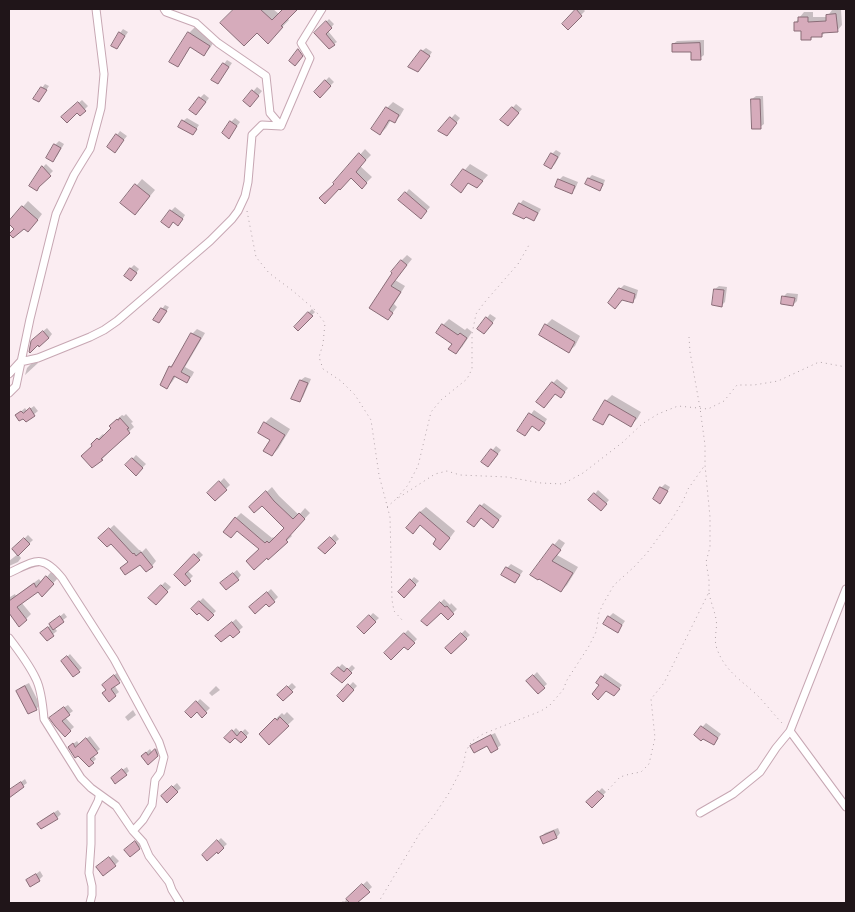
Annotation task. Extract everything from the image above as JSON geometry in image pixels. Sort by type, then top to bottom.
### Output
[{"type":"street","points":[[9,393],[16,386],[30,319],[56,214],[74,175],[90,149],[101,108],[104,74],[96,9]]},
{"type":"street","points":[[164,9],[166,12],[196,23],[218,43],[266,76],[270,113],[281,126]]},
{"type":"street","points":[[281,126],[310,58],[301,43],[322,9]]},
{"type":"street","points":[[9,374],[20,362],[38,358],[104,330],[117,321],[216,235],[238,211],[244,196],[248,182],[252,136],[262,125],[281,126]]},
{"type":"street","points":[[9,573],[42,561],[56,570],[114,659],[159,742],[164,757],[160,773],[155,780],[152,806],[133,831]]},
{"type":"street","points":[[700,813],[733,794],[760,772],[790,731],[846,589]]},
{"type":"street","points":[[9,638],[25,659],[37,681],[44,719],[81,778],[98,794],[116,806],[143,842],[149,856],[169,882],[180,903]]},
{"type":"street","points":[[790,731],[846,807]]},
{"type":"street","points":[[90,903],[92,895],[89,873],[91,815],[100,796],[98,794]]},
{"type":"path","points":[[244,196],[256,257],[269,273],[294,291],[326,323],[319,357],[323,369],[341,381],[355,395],[370,420],[378,475],[390,517],[392,600],[394,611],[403,621]]},
{"type":"path","points":[[387,507],[408,485],[418,466],[431,412],[441,400],[467,379],[472,369],[472,334],[476,314],[518,264],[529,245]]},
{"type":"path","points":[[689,337],[705,445],[710,517],[710,547],[706,562],[711,605],[716,620],[714,640],[732,675],[757,696],[790,731]]},
{"type":"path","points":[[395,500],[435,474],[447,471],[460,475],[507,477],[541,483],[563,484],[583,473],[623,442],[642,424],[658,414],[678,406],[708,409],[724,401],[737,385],[754,385],[778,381],[819,362],[846,367]]},
{"type":"path","points":[[378,903],[420,833],[449,793],[463,766],[466,751],[472,741],[483,734],[550,705],[563,690],[596,632],[599,613],[614,585],[634,567],[672,519],[688,489],[705,465]]},
{"type":"path","points":[[608,790],[620,777],[641,772],[649,764],[655,738],[651,700],[664,683],[709,592]]},
{"type":"building","points":[[234,9],[260,9],[272,20],[283,9],[298,9],[281,26],[283,27],[268,44],[257,33],[244,46],[220,23]]},
{"type":"building","points":[[576,9],[582,16],[568,30],[562,24]]},
{"type":"building","points":[[836,14],[838,32],[822,33],[822,37],[811,37],[811,40],[801,40],[801,31],[794,31],[794,22],[798,22],[798,17],[808,17],[808,22],[826,21],[826,15]]},
{"type":"building","points":[[326,21],[332,28],[326,34],[335,45],[329,49],[314,33]]},
{"type":"building","points":[[119,32],[125,36],[117,49],[111,46]]},
{"type":"building","points":[[188,32],[210,46],[204,56],[190,47],[178,67],[169,62]]},
{"type":"building","points":[[700,43],[701,60],[691,60],[691,52],[672,52],[672,44]]},
{"type":"building","points":[[298,49],[303,56],[295,66],[289,61]]},
{"type":"building","points":[[421,50],[430,56],[418,72],[408,67]]},
{"type":"building","points":[[223,63],[229,67],[218,84],[211,80]]},
{"type":"building","points":[[325,80],[331,86],[320,98],[314,92]]},
{"type":"building","points":[[41,87],[47,90],[39,102],[33,99]]},
{"type":"building","points":[[252,90],[259,96],[250,107],[243,101]]},
{"type":"building","points":[[199,97],[206,102],[196,115],[189,110]]},
{"type":"building","points":[[751,99],[760,99],[761,129],[752,129]]},
{"type":"building","points":[[78,102],[86,111],[80,116],[77,113],[67,123],[61,117]]},
{"type":"building","points":[[386,107],[399,115],[395,123],[389,120],[380,135],[371,129]]},
{"type":"building","points":[[512,107],[519,113],[508,126],[500,120]]},
{"type":"building","points":[[450,117],[457,123],[447,136],[438,131]]},
{"type":"building","points":[[182,120],[197,129],[193,135],[178,127]]},
{"type":"building","points":[[230,121],[237,126],[229,139],[222,133]]},
{"type":"building","points":[[116,134],[124,140],[115,153],[107,147]]},
{"type":"building","points":[[54,144],[61,148],[53,162],[46,158]]},
{"type":"building","points":[[359,153],[366,160],[356,172],[367,183],[362,189],[351,178],[325,204],[319,198],[334,184]]},
{"type":"building","points":[[551,153],[558,157],[551,169],[544,165]]},
{"type":"building","points":[[42,166],[51,176],[37,191],[29,186]]},
{"type":"building","points":[[463,169],[483,181],[477,188],[468,183],[461,193],[451,185]]},
{"type":"building","points":[[588,178],[603,184],[600,191],[585,184]]},
{"type":"building","points":[[558,179],[575,186],[572,194],[555,187]]},
{"type":"building","points":[[135,184],[150,196],[135,215],[120,203]]},
{"type":"building","points":[[405,192],[427,211],[421,219],[398,200]]},
{"type":"building","points":[[519,203],[538,213],[534,221],[513,214]]},
{"type":"building","points":[[22,206],[38,220],[28,232],[24,229],[13,238],[9,234],[14,229],[9,224],[9,221]]},
{"type":"building","points":[[170,210],[183,219],[178,226],[173,222],[169,228],[161,222]]},
{"type":"building","points":[[401,260],[407,265],[391,286],[401,292],[389,310],[393,313],[388,320],[369,308],[391,272]]},
{"type":"building","points":[[130,268],[137,273],[131,281],[124,276]]},
{"type":"building","points":[[619,288],[635,294],[633,303],[622,300],[615,309],[608,303]]},
{"type":"building","points":[[714,289],[724,290],[722,307],[712,305]]},
{"type":"building","points":[[782,296],[795,298],[793,306],[781,304]]},
{"type":"building","points":[[161,308],[167,311],[159,323],[153,320]]},
{"type":"building","points":[[308,312],[313,316],[298,331],[294,327]]},
{"type":"building","points":[[486,317],[493,323],[484,334],[477,329]]},
{"type":"building","points":[[442,324],[458,335],[460,333],[467,338],[456,354],[448,349],[452,344],[436,333]]},
{"type":"building","points":[[545,324],[575,342],[569,353],[539,335]]},
{"type":"building","points":[[43,331],[49,338],[30,353],[31,341]]},
{"type":"building","points":[[191,333],[201,338],[181,372],[190,377],[187,383],[174,376],[167,389],[160,385],[169,366],[171,367]]},
{"type":"building","points":[[300,380],[308,383],[300,402],[291,399]]},
{"type":"building","points":[[552,382],[565,392],[561,398],[555,394],[544,408],[536,402]]},
{"type":"building","points":[[605,400],[636,418],[631,427],[609,414],[603,425],[593,420]]},
{"type":"building","points":[[30,408],[35,416],[26,422],[23,419],[19,421],[15,415],[21,411],[23,413]]},
{"type":"building","points":[[529,413],[545,423],[539,431],[532,426],[525,436],[517,431]]},
{"type":"building","points":[[120,418],[129,428],[127,429],[130,433],[101,459],[103,460],[92,468],[81,456],[92,446],[91,444],[97,438],[99,440],[111,428],[109,426]]},
{"type":"building","points":[[264,422],[285,435],[272,456],[263,451],[270,440],[258,433]]},
{"type":"building","points":[[491,449],[498,454],[488,467],[481,462]]},
{"type":"building","points":[[132,458],[143,468],[136,476],[125,465]]},
{"type":"building","points":[[219,481],[227,490],[215,501],[207,493]]},
{"type":"building","points":[[660,487],[668,491],[660,504],[653,499]]},
{"type":"building","points":[[266,491],[293,519],[299,513],[305,519],[286,540],[288,542],[254,570],[246,561],[259,549],[237,531],[231,538],[223,532],[235,517],[265,543],[267,541],[269,543],[284,528],[262,506],[254,513],[249,507]]},
{"type":"building","points":[[594,493],[607,504],[601,511],[588,500]]},
{"type":"building","points":[[480,505],[499,520],[493,528],[481,518],[474,527],[467,522]]},
{"type":"building","points":[[420,512],[450,538],[440,550],[433,544],[436,539],[420,525],[413,534],[406,528]]},
{"type":"building","points":[[109,528],[133,554],[136,556],[141,552],[153,567],[146,572],[140,565],[125,575],[120,568],[128,562],[111,544],[107,547],[98,538]]},
{"type":"building","points":[[330,537],[336,543],[325,554],[318,548]]},
{"type":"building","points":[[24,538],[30,544],[18,556],[12,549]]},
{"type":"building","points":[[553,544],[561,550],[552,561],[573,573],[561,592],[530,575]]},
{"type":"building","points":[[194,554],[200,560],[185,574],[191,581],[185,586],[174,575]]},
{"type":"building","points":[[506,567],[520,575],[515,583],[501,575]]},
{"type":"building","points":[[233,573],[239,580],[226,590],[220,583]]},
{"type":"building","points":[[46,576],[54,584],[42,597],[38,592],[17,607],[27,620],[19,627],[9,613],[9,601],[34,583],[36,587]]},
{"type":"building","points":[[410,579],[416,585],[404,598],[398,592]]},
{"type":"building","points":[[161,585],[168,592],[156,605],[148,598]]},
{"type":"building","points":[[267,592],[275,602],[269,607],[266,604],[255,614],[249,607]]},
{"type":"building","points":[[199,601],[214,615],[208,621],[191,609]]},
{"type":"building","points":[[440,602],[445,607],[447,606],[454,614],[448,620],[441,613],[427,626],[421,621]]},
{"type":"building","points":[[369,615],[376,622],[364,634],[357,627]]},
{"type":"building","points":[[60,616],[64,622],[53,630],[49,624]]},
{"type":"building","points":[[608,616],[622,625],[618,633],[603,624]]},
{"type":"building","points":[[232,622],[240,632],[233,638],[230,635],[221,642],[215,636]]},
{"type":"building","points":[[48,627],[54,636],[47,641],[40,633]]},
{"type":"building","points":[[404,633],[415,643],[408,650],[404,647],[391,660],[384,653]]},
{"type":"building","points":[[461,633],[467,639],[451,654],[445,648]]},
{"type":"building","points":[[67,656],[80,672],[73,677],[61,661]]},
{"type":"building","points":[[338,667],[344,672],[347,668],[352,673],[342,683],[331,674]]},
{"type":"building","points":[[114,675],[120,683],[111,689],[116,696],[109,702],[102,693],[106,690],[102,685]]},
{"type":"building","points":[[533,675],[545,688],[538,694],[526,681]]},
{"type":"building","points":[[601,676],[620,689],[614,696],[606,691],[598,700],[592,694],[599,685],[596,683]]},
{"type":"building","points":[[348,684],[354,690],[343,702],[337,696]]},
{"type":"building","points":[[25,686],[37,710],[28,714],[16,691]]},
{"type":"building","points":[[287,686],[293,692],[283,701],[277,695]]},
{"type":"building","points":[[196,701],[207,713],[202,718],[197,712],[191,718],[185,712]]},
{"type":"building","points":[[64,707],[70,715],[62,721],[71,731],[65,737],[49,718]]},
{"type":"building","points":[[280,717],[289,726],[269,745],[259,734],[275,718],[277,720]]},
{"type":"building","points":[[701,726],[718,738],[714,745],[703,739],[701,741],[694,735]]},
{"type":"building","points":[[232,730],[237,736],[241,731],[247,737],[241,743],[235,738],[230,743],[224,738]]},
{"type":"building","points":[[491,735],[498,749],[491,753],[487,746],[474,753],[470,746]]},
{"type":"building","points":[[86,738],[98,753],[90,759],[94,763],[89,767],[78,756],[75,758],[68,747],[73,743],[75,747]]},
{"type":"building","points":[[155,749],[158,756],[148,765],[141,756],[146,752],[148,755]]},
{"type":"building","points":[[122,769],[127,775],[115,784],[111,778]]},
{"type":"building","points":[[21,782],[24,787],[9,798],[9,790]]},
{"type":"building","points":[[172,786],[178,792],[167,803],[161,796]]},
{"type":"building","points":[[598,791],[604,796],[592,808],[586,802]]},
{"type":"building","points":[[54,813],[58,819],[41,829],[37,824]]},
{"type":"building","points":[[554,831],[557,838],[543,844],[540,837]]},
{"type":"building","points":[[217,840],[224,848],[207,861],[202,855]]},
{"type":"building","points":[[135,841],[140,849],[130,857],[124,850]]},
{"type":"building","points":[[109,857],[116,866],[103,876],[96,867]]},
{"type":"building","points":[[36,874],[40,881],[30,887],[26,880]]},
{"type":"building","points":[[362,884],[370,892],[357,903],[350,903],[346,899]]}]
